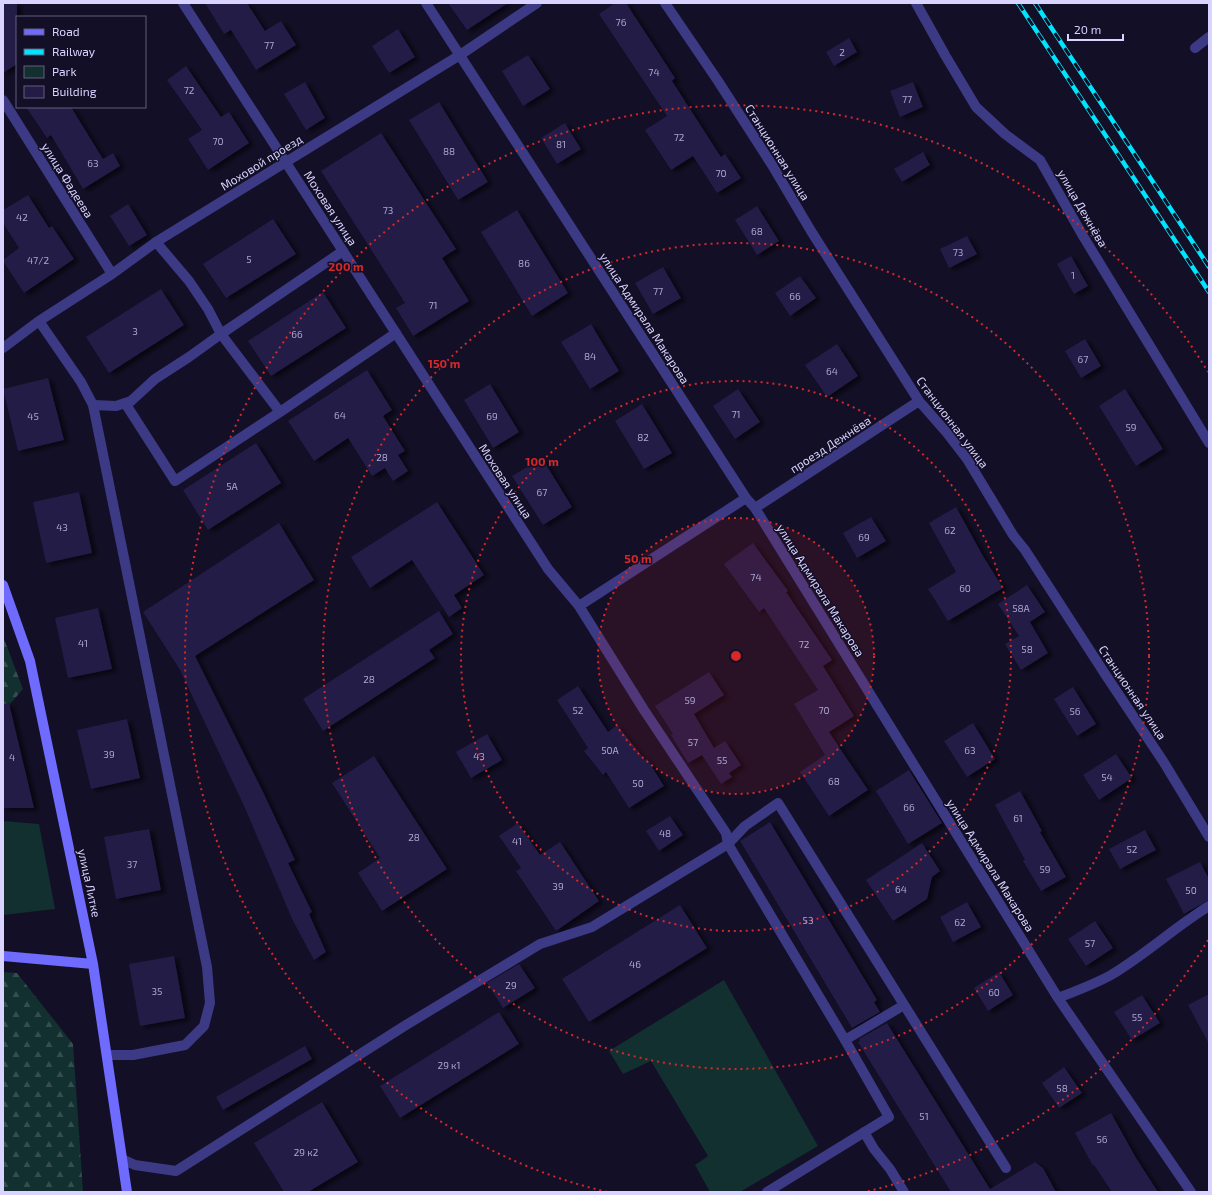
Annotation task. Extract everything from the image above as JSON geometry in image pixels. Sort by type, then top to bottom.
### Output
[{"type":"main road","name":"улица Литке","points":[[3,585],[30,660],[93,964],[127,1192]]},
{"type":"main road","points":[[3,956],[93,964]]},
{"type":"street","name":"Моховая улица","points":[[182,3],[548,569],[579,606],[644,710],[726,833],[728,844],[845,1040],[889,1118],[864,1132]]},
{"type":"street","name":"улица Адмирала Макарова","points":[[426,3],[746,498],[755,508],[1058,998],[1191,1192]]},
{"type":"street","name":"Моховой проезд","points":[[3,348],[38,321],[112,274],[156,242],[460,55],[537,3]]},
{"type":"street","name":"Станционная улица","points":[[665,3],[772,165],[811,231],[919,401],[967,458],[1013,535],[1025,550],[1163,761],[1209,837]]},
{"type":"street","name":"улица Дежнёва","points":[[916,3],[944,55],[976,107],[1005,134],[1040,160],[1083,236],[1209,443]]},
{"type":"street","points":[[1195,48],[1209,37]]},
{"type":"street","name":"улица Фадеева","points":[[3,100],[112,274]]},
{"type":"street","points":[[156,242],[189,281],[208,309],[221,334],[280,412]]},
{"type":"street","points":[[93,405],[116,406],[131,401],[154,379],[189,357],[343,251]]},
{"type":"street","points":[[38,321],[81,382],[93,405],[207,967],[210,1004],[204,1026],[185,1045],[133,1055],[107,1056]]},
{"type":"street","points":[[125,403],[175,481],[396,333]]},
{"type":"street","name":"проезд Дежнёва","points":[[755,508],[919,401]]},
{"type":"street","points":[[579,606],[746,498]]},
{"type":"street","points":[[122,1159],[135,1165],[176,1171],[406,1025],[540,944],[592,927],[728,844],[745,826],[778,803],[1006,1168]]},
{"type":"street","points":[[1058,998],[1110,975],[1151,948],[1191,917],[1209,906]]},
{"type":"street","points":[[845,1040],[904,1005]]},
{"type":"street","points":[[767,1192],[864,1132],[904,1192]]},
{"type":"green space","points":[[3,636],[23,689],[5,710],[3,710]]},
{"type":"green space","points":[[3,821],[39,824],[55,909],[3,915]]},
{"type":"green space","points":[[3,972],[17,973],[73,1044],[83,1192],[3,1192]]},
{"type":"green space","points":[[724,980],[818,1146],[740,1192],[710,1192],[695,1165],[708,1156],[651,1061],[623,1074],[609,1051]]},
{"type":"building","points":[[3,3],[17,3],[16,65],[3,73]]},
{"type":"building","points":[[205,3],[247,3],[265,31],[281,21],[296,45],[256,70],[231,30],[224,34]]},
{"type":"building","points":[[448,3],[508,3],[467,30]]},
{"type":"building","points":[[615,3],[626,3],[675,78],[672,81],[721,157],[725,154],[741,178],[717,193],[693,156],[671,170],[645,130],[667,116],[599,14]]},
{"type":"building","points":[[398,29],[415,57],[389,73],[372,46]]},
{"type":"building","points":[[849,38],[857,52],[834,66],[826,52]]},
{"type":"building","points":[[528,55],[550,89],[523,106],[502,71]]},
{"type":"building","points":[[186,66],[221,117],[229,112],[249,143],[208,170],[188,139],[202,130],[167,80]]},
{"type":"building","points":[[305,82],[325,118],[306,130],[284,94]]},
{"type":"building","points":[[913,82],[923,107],[900,117],[890,91]]},
{"type":"building","points":[[439,102],[488,182],[458,200],[409,120]]},
{"type":"building","points":[[27,108],[72,108],[103,159],[113,153],[120,166],[83,189],[51,135],[47,138]]},
{"type":"building","points":[[565,123],[581,149],[557,164],[541,138]]},
{"type":"building","points":[[381,133],[456,249],[442,258],[469,301],[413,336],[396,308],[405,303],[321,171]]},
{"type":"building","points":[[923,152],[930,165],[902,182],[894,169]]},
{"type":"building","points":[[28,195],[49,228],[52,226],[74,259],[24,293],[3,261],[19,248],[3,223],[3,210]]},
{"type":"building","points":[[128,204],[147,235],[129,246],[110,216]]},
{"type":"building","points":[[757,206],[779,241],[757,255],[735,220]]},
{"type":"building","points":[[517,210],[568,293],[532,316],[481,232]]},
{"type":"building","points":[[273,219],[296,254],[226,298],[203,264]]},
{"type":"building","points":[[967,236],[977,254],[949,268],[940,249]]},
{"type":"building","points":[[1071,256],[1088,286],[1074,294],[1057,264]]},
{"type":"building","points":[[663,267],[681,298],[653,314],[635,283]]},
{"type":"building","points":[[800,276],[816,298],[790,316],[775,293]]},
{"type":"building","points":[[161,289],[184,325],[109,373],[86,337]]},
{"type":"building","points":[[323,292],[346,328],[271,376],[248,341]]},
{"type":"building","points":[[591,324],[619,371],[590,389],[561,342]]},
{"type":"building","points":[[1085,339],[1101,366],[1081,378],[1065,351]]},
{"type":"building","points":[[837,344],[858,376],[827,397],[805,365]]},
{"type":"building","points":[[367,370],[392,410],[383,416],[405,451],[398,455],[408,471],[393,481],[385,468],[372,476],[348,438],[314,461],[288,421]]},
{"type":"building","points":[[48,378],[64,440],[18,451],[3,389]]},
{"type":"building","points":[[490,384],[519,432],[493,448],[464,400]]},
{"type":"building","points":[[738,389],[760,422],[735,439],[713,406]]},
{"type":"building","points":[[1125,389],[1163,449],[1136,466],[1099,406]]},
{"type":"building","points":[[642,404],[672,453],[644,469],[615,421]]},
{"type":"building","points":[[256,443],[281,483],[208,530],[183,490]]},
{"type":"building","points":[[542,458],[572,507],[543,525],[512,476]]},
{"type":"building","points":[[79,492],[92,553],[46,563],[33,502]]},
{"type":"building","points":[[437,502],[484,575],[454,595],[462,608],[449,617],[412,560],[370,588],[351,557]]},
{"type":"building","points":[[956,507],[983,556],[1003,588],[948,621],[928,589],[956,572],[929,523]]},
{"type":"building","points":[[871,517],[886,541],[857,558],[843,533]]},
{"type":"building","points":[[279,523],[314,580],[195,656],[264,794],[295,860],[288,863],[312,912],[309,914],[326,952],[314,960],[293,921],[245,808],[180,670],[143,612]]},
{"type":"building","points":[[753,543],[788,591],[786,592],[832,660],[823,666],[854,716],[829,732],[868,790],[829,816],[800,772],[825,755],[794,704],[818,690],[764,608],[759,612],[724,564]]},
{"type":"building","points":[[1027,585],[1045,612],[1030,622],[1048,653],[1021,670],[1005,644],[1019,636],[998,604]]},
{"type":"building","points":[[98,608],[112,669],[68,678],[55,618]]},
{"type":"building","points":[[439,611],[453,634],[429,650],[435,658],[323,731],[303,699]]},
{"type":"building","points":[[709,672],[724,695],[694,714],[714,748],[725,741],[741,765],[729,773],[732,777],[721,784],[702,755],[688,763],[671,735],[673,734],[655,706]]},
{"type":"building","points":[[578,686],[608,732],[617,725],[645,760],[647,759],[664,786],[629,808],[606,772],[603,775],[584,751],[588,748],[557,700]]},
{"type":"building","points":[[1073,687],[1096,724],[1077,736],[1054,699]]},
{"type":"building","points":[[9,703],[34,808],[3,808],[3,704]]},
{"type":"building","points":[[127,719],[140,778],[91,789],[77,730]]},
{"type":"building","points":[[973,723],[995,759],[967,777],[944,741]]},
{"type":"building","points":[[487,734],[502,760],[471,778],[456,752]]},
{"type":"building","points":[[1116,754],[1132,778],[1099,800],[1083,775]]},
{"type":"building","points":[[374,756],[447,869],[382,911],[358,873],[380,858],[332,783]]},
{"type":"building","points":[[909,770],[942,823],[908,844],[876,791]]},
{"type":"building","points":[[1020,791],[1042,831],[1040,832],[1066,877],[1041,891],[1023,861],[1025,860],[995,805]]},
{"type":"building","points":[[670,816],[683,835],[659,851],[646,831]]},
{"type":"building","points":[[770,822],[877,1000],[874,1002],[880,1012],[852,1028],[740,841]]},
{"type":"building","points":[[518,823],[540,855],[560,842],[599,901],[556,931],[516,871],[521,868],[499,836]]},
{"type":"building","points":[[149,829],[161,890],[116,899],[104,837]]},
{"type":"building","points":[[1145,830],[1156,850],[1120,869],[1109,849]]},
{"type":"building","points":[[922,843],[940,871],[932,877],[927,899],[893,921],[866,880]]},
{"type":"building","points":[[1200,862],[1209,879],[1209,900],[1184,914],[1166,879]]},
{"type":"building","points":[[967,902],[981,927],[953,942],[940,917]]},
{"type":"building","points":[[680,905],[707,948],[589,1022],[562,979]]},
{"type":"building","points":[[1095,921],[1113,948],[1086,966],[1068,939]]},
{"type":"building","points":[[174,956],[185,1018],[140,1026],[129,964]]},
{"type":"building","points":[[519,964],[535,988],[503,1008],[487,983]]},
{"type":"building","points":[[999,972],[1013,995],[988,1011],[974,988]]},
{"type":"building","points":[[1209,994],[1209,1044],[1188,1005]]},
{"type":"building","points":[[1142,995],[1160,1023],[1132,1040],[1114,1012]]},
{"type":"building","points":[[499,1012],[519,1044],[400,1118],[380,1086]]},
{"type":"building","points":[[887,1023],[990,1189],[1035,1162],[1043,1168],[1056,1192],[951,1192],[858,1042],[860,1041],[859,1039]]},
{"type":"building","points":[[305,1046],[312,1059],[223,1110],[216,1097]]},
{"type":"building","points":[[1064,1067],[1082,1093],[1059,1108],[1042,1083]]},
{"type":"building","points":[[322,1102],[358,1162],[308,1192],[284,1192],[254,1143]]},
{"type":"building","points":[[1111,1113],[1136,1158],[1158,1192],[1112,1192],[1094,1165],[1093,1166],[1075,1133]]},
{"type":"railway","points":[[1018,3],[1209,292]]},
{"type":"railway","points":[[1035,3],[1209,267]]}]
